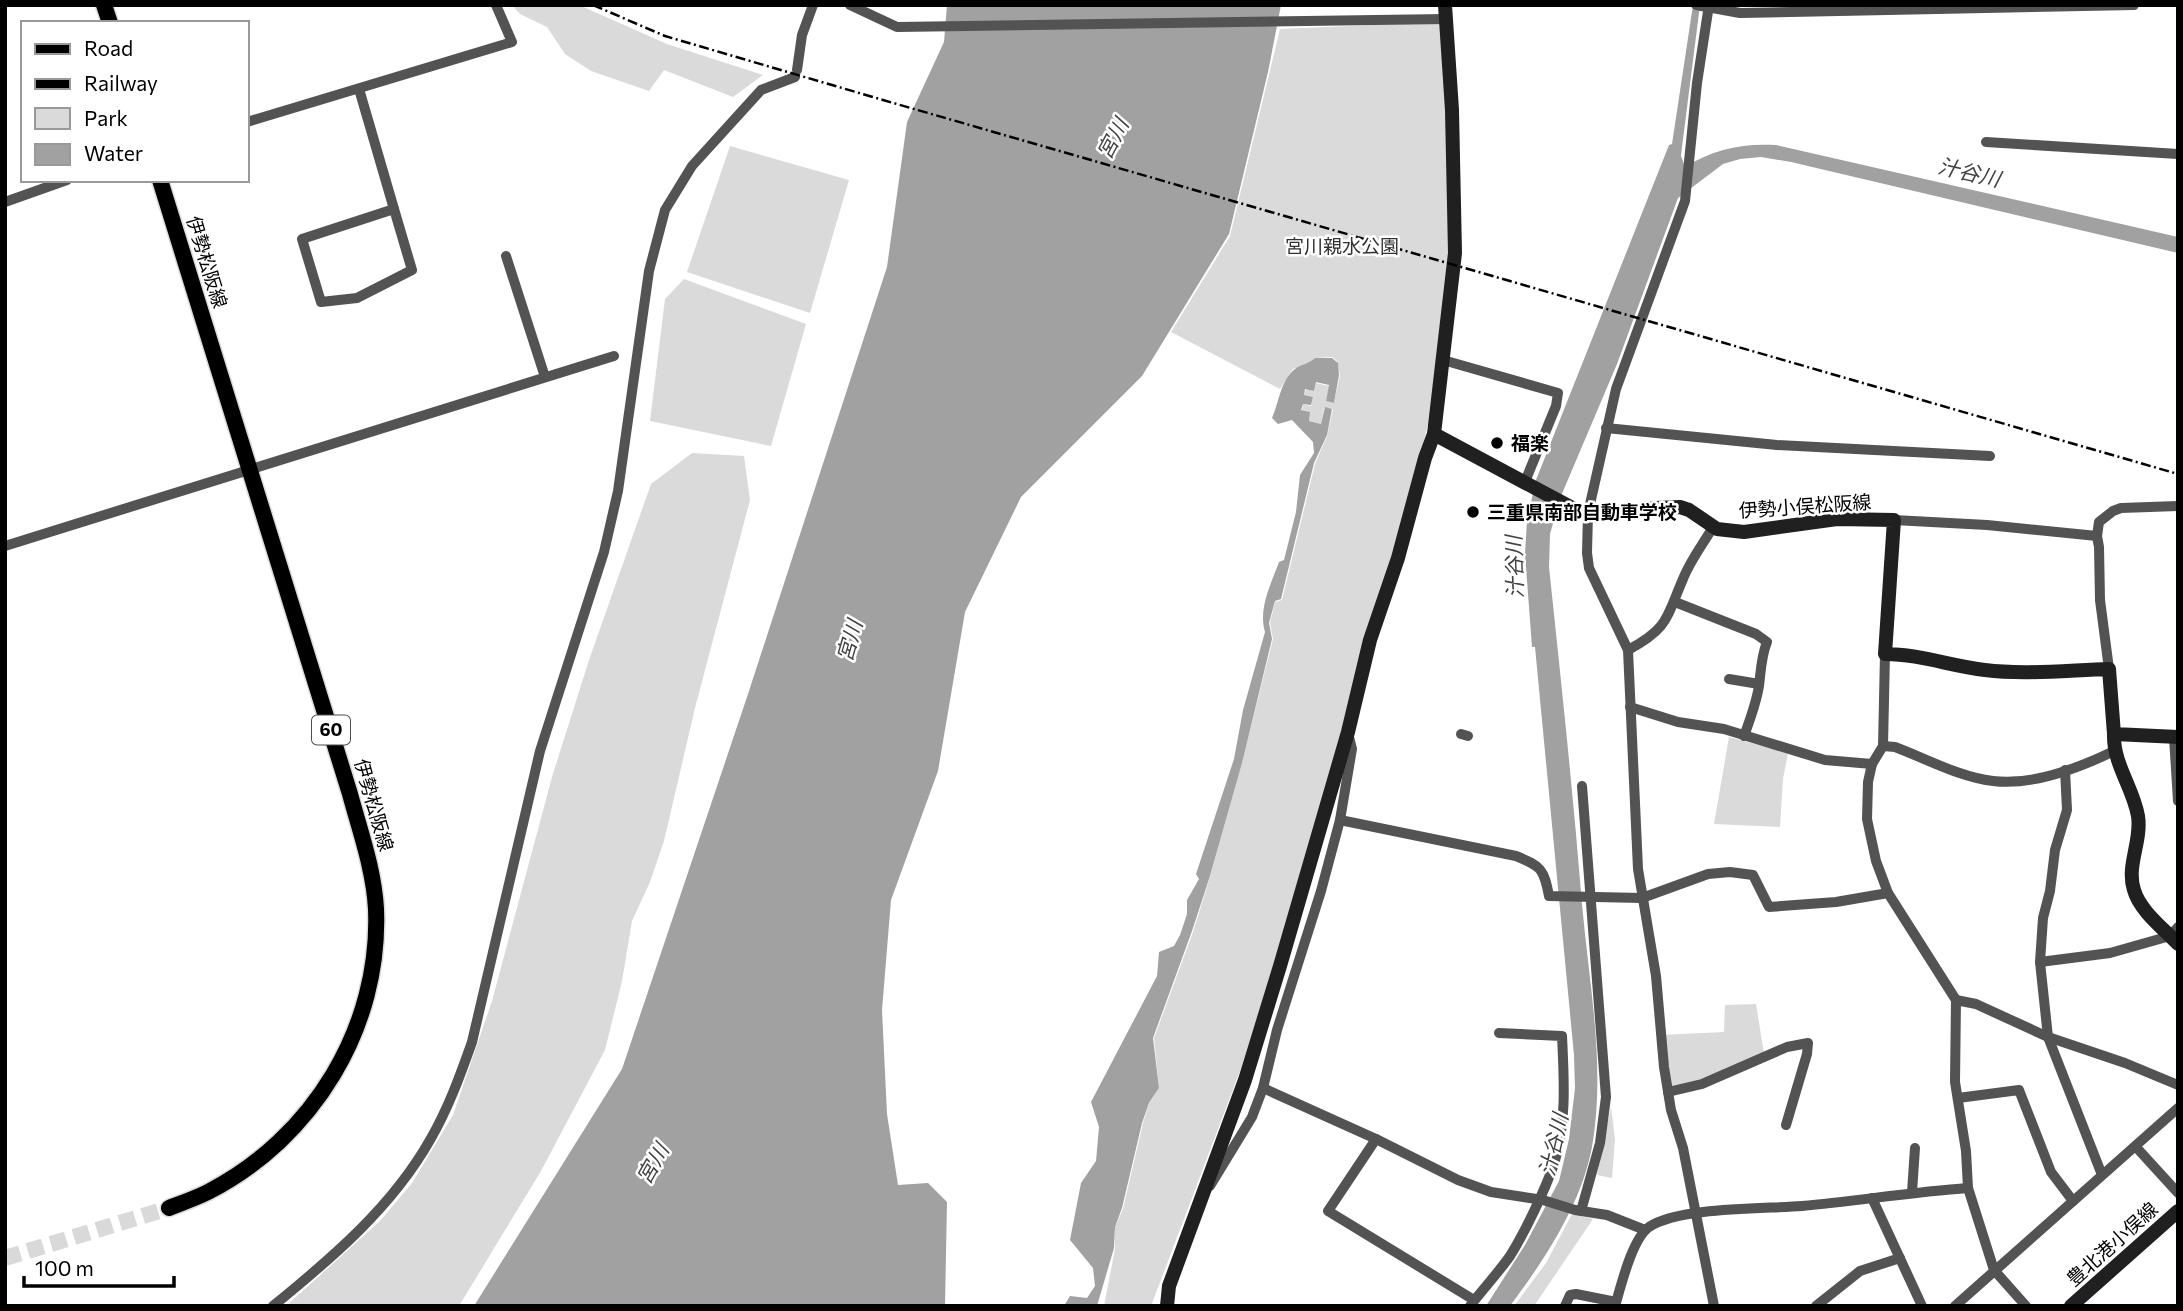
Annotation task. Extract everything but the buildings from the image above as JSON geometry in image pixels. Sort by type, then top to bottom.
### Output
[{"type":"main road","points":[[1167,1306],[1169,1286],[1253,1055],[1348,732],[1370,640],[1398,558],[1425,457],[1434,434],[1455,253],[1452,110],[1446,12]]},
{"type":"main road","name":"伊勢松阪線","points":[[161,182],[338,754],[369,866],[376,906],[373,966],[366,1001],[342,1060],[304,1119],[244,1170],[208,1192],[169,1208]]},
{"type":"main road","name":"伊勢小俣松阪線","points":[[1434,434],[1525,485],[1566,506],[1588,513],[1680,507],[1713,527],[1724,531],[1744,532],[1838,519],[1894,520],[1885,654]]},
{"type":"main road","points":[[1885,654],[1910,654],[1937,663],[1988,671],[2109,669],[2114,751],[2138,817],[2138,842],[2132,872],[2134,891],[2150,915],[2175,935]]},
{"type":"main road","points":[[2114,734],[2176,737]]},
{"type":"main road","name":"豊北港小俣線","points":[[2071,1306],[2178,1211]]},
{"type":"street","points":[[248,122],[512,42],[496,5]]},
{"type":"street","points":[[273,1306],[330,1260],[390,1197],[429,1142],[455,1088],[472,1042],[540,751],[607,540],[618,491],[649,271],[665,210],[692,166],[761,90],[796,74],[802,34],[813,5]]},
{"type":"street","points":[[850,5],[897,27],[1427,20],[1446,12]]},
{"type":"street","points":[[1714,1306],[1683,1149],[1668,1092],[1656,976],[1642,898],[1628,650],[1589,568],[1587,553],[1588,513],[1616,389],[1685,201],[1705,6],[1740,13],[2134,5]]},
{"type":"street","points":[[359,89],[412,270],[357,298],[321,302],[302,239],[394,209]]},
{"type":"street","points":[[1986,142],[2178,153]]},
{"type":"street","points":[[5,202],[61,182]]},
{"type":"street","points":[[506,256],[545,377]]},
{"type":"street","points":[[5,546],[614,356]]},
{"type":"street","points":[[1443,360],[1558,393],[1556,406],[1525,485]]},
{"type":"street","points":[[1606,428],[1777,445],[1990,456]]},
{"type":"street","points":[[2109,669],[2100,600],[2099,547],[2096,536],[2099,522],[2113,511],[2129,507],[2178,506]]},
{"type":"street","points":[[1894,520],[1987,525],[2096,536]]},
{"type":"street","points":[[1628,650],[1652,638],[1664,623],[1683,578],[1713,527]]},
{"type":"street","points":[[1675,602],[1756,634],[1767,642],[1761,658],[1754,709],[1744,736]]},
{"type":"street","points":[[1885,654],[1883,746],[1872,764],[1866,811],[1876,861],[1888,893],[1956,1000],[1955,1082],[1966,1151],[1968,1188],[1994,1270],[2026,1306]]},
{"type":"street","points":[[1729,679],[1759,684]]},
{"type":"street","points":[[1630,708],[1678,722],[1724,729],[1825,760],[1872,764]]},
{"type":"street","points":[[1203,1192],[1212,1185],[1246,1127],[1263,1088],[1277,1030],[1321,891],[1340,820],[1352,749],[1348,732]]},
{"type":"street","points":[[2176,737],[2178,801]]},
{"type":"street","points":[[1883,746],[1895,747],[1964,774],[1991,781],[2028,780],[2065,770],[2114,751]]},
{"type":"street","points":[[2065,770],[2067,810],[2055,850],[2050,891],[2043,918],[2040,962],[2048,1037],[2102,1175]]},
{"type":"street","points":[[1578,1210],[1600,1143],[1606,1097],[1582,786]]},
{"type":"street","points":[[1340,820],[1516,856],[1537,864],[1545,878],[1549,896],[1642,898],[1708,874],[1730,872],[1753,875],[1769,907],[1836,902],[1888,893]]},
{"type":"street","points":[[2040,962],[2109,953],[2175,935]]},
{"type":"street","points":[[1956,1000],[1976,1004],[2048,1037],[2125,1063],[2178,1085]]},
{"type":"street","points":[[1376,1139],[1328,1211],[1472,1303],[1510,1255],[1541,1200],[1559,1142],[1565,1086],[1562,1036],[1499,1033]]},
{"type":"street","points":[[1668,1092],[1702,1084],[1787,1047],[1808,1043],[1786,1125]]},
{"type":"street","points":[[1263,1088],[1458,1180],[1491,1192],[1607,1215],[1645,1230]]},
{"type":"street","points":[[1958,1098],[2019,1090],[2051,1172],[2073,1200]]},
{"type":"street","points":[[1955,1306],[2178,1108]]},
{"type":"street","points":[[2136,1147],[2178,1193]]},
{"type":"street","points":[[1912,1192],[1914,1148]]},
{"type":"street","points":[[1565,1306],[1570,1295],[1576,1294],[1616,1304],[1623,1278],[1645,1230],[1662,1221],[1694,1213],[1800,1206],[1968,1188]]},
{"type":"street","points":[[1872,1198],[1922,1306]]},
{"type":"street","points":[[1816,1306],[1860,1271],[1900,1258]]},
{"type":"green space","points":[[512,5],[579,5],[667,44],[763,75],[733,97],[664,70],[649,91],[591,71],[565,54],[547,27],[520,14]]},
{"type":"green space","name":"宮川親水公園","points":[[1446,22],[1455,265],[1443,360],[1348,732],[1240,1071],[1151,1306],[1104,1306],[1115,1249],[1115,1227],[1123,1209],[1149,1104],[1159,1088],[1154,1038],[1210,877],[1273,639],[1270,623],[1275,602],[1282,600],[1315,464],[1327,436],[1333,409],[1324,408],[1321,424],[1309,421],[1310,412],[1302,410],[1303,404],[1311,406],[1313,397],[1304,395],[1306,389],[1314,391],[1316,383],[1329,386],[1326,401],[1334,403],[1340,375],[1337,361],[1332,357],[1315,358],[1312,362],[1293,369],[1280,389],[1171,332],[1230,236],[1280,29]]},
{"type":"green space","points":[[730,146],[849,180],[810,313],[687,272]]},
{"type":"green space","points":[[684,279],[806,324],[771,446],[650,421],[665,299]]},
{"type":"green space","points":[[692,453],[744,456],[750,500],[695,708],[664,841],[650,882],[632,921],[622,981],[605,1050],[541,1171],[459,1306],[286,1306],[380,1221],[412,1183],[453,1115],[492,1001],[552,777],[589,660],[651,484]]},
{"type":"green space","points":[[1729,737],[1788,753],[1783,779],[1780,827],[1714,824]]},
{"type":"green space","points":[[1756,1004],[1764,1054],[1738,1068],[1668,1092],[1661,1035],[1724,1032],[1725,1005]]},
{"type":"green space","points":[[1611,1107],[1615,1139],[1612,1178],[1597,1175]]},
{"type":"green space","points":[[1572,1214],[1593,1219],[1534,1306],[1514,1306],[1546,1263]]},
{"type":"water","name":"宮川","points":[[947,5],[1281,5],[1268,72],[1229,234],[1142,376],[1021,497],[965,612],[938,771],[891,900],[882,1010],[887,1114],[898,1185],[928,1183],[947,1202],[945,1306],[474,1306],[622,1069],[887,267],[907,122],[944,42]]},
{"type":"water","points":[[1693,5],[1700,5],[1681,156],[1685,167],[1729,148],[1776,145],[2178,237],[2178,253],[1761,157],[1723,164],[1678,198],[1617,364],[1561,496],[1550,534],[1549,567],[1595,1026],[1597,1087],[1592,1147],[1587,1169],[1570,1210],[1536,1269],[1510,1306],[1486,1306],[1525,1245],[1559,1181],[1569,1139],[1575,1088],[1535,647],[1532,647],[1525,554],[1527,520],[1536,480],[1669,145],[1672,144]]},
{"type":"water","points":[[1315,358],[1332,358],[1338,363],[1339,375],[1334,403],[1326,401],[1329,385],[1316,382],[1314,391],[1305,389],[1304,395],[1313,397],[1311,405],[1303,404],[1301,410],[1310,412],[1309,421],[1321,424],[1325,407],[1332,409],[1327,435],[1314,463],[1281,599],[1275,601],[1269,623],[1272,639],[1242,763],[1210,876],[1153,1038],[1159,1088],[1149,1103],[1142,1123],[1115,1227],[1114,1248],[1097,1306],[1064,1306],[1070,1296],[1087,1298],[1095,1286],[1093,1268],[1070,1240],[1081,1183],[1096,1161],[1099,1127],[1091,1102],[1157,976],[1159,952],[1174,946],[1180,935],[1187,914],[1187,900],[1199,879],[1196,874],[1234,759],[1243,710],[1265,632],[1264,606],[1279,562],[1284,560],[1296,512],[1300,475],[1314,453],[1313,442],[1292,420],[1278,424],[1272,418],[1290,374],[1297,367]]},
{"type":"tunnel","points":[[5,1258],[169,1208]]},
{"type":"railway","points":[[593,5],[665,36],[2178,474]]},
{"type":"place","name":"福楽","points":[[1497,443]]},
{"type":"place","name":"三重県南部自動車学校","points":[[1473,512]]},
{"type":"water label","name":"汁谷川","points":[[1969,173]]},
{"type":"water label","name":"汁谷川","points":[[1515,567]]},
{"type":"water label","name":"汁谷川","points":[[1554,1145]]}]
